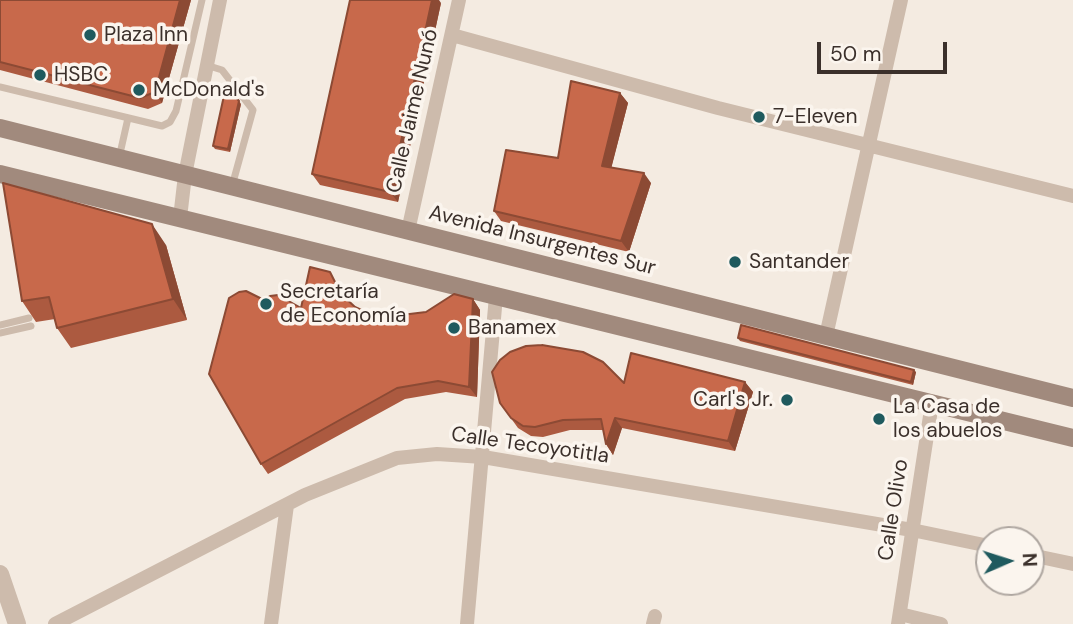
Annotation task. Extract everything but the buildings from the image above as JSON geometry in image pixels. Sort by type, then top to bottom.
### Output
[{"type":"main road","name":"Avenida Insurgentes Sur","points":[[0,128],[1073,398]]},
{"type":"main road","points":[[0,174],[1073,438]]},
{"type":"street","points":[[180,218],[185,175],[220,0]]},
{"type":"street","name":"Calle Jaime Nunó","points":[[408,231],[459,0]]},
{"type":"street","points":[[826,336],[901,0]]},
{"type":"street","points":[[452,34],[705,104],[1073,197]]},
{"type":"street","points":[[467,624],[484,457],[496,296]]},
{"type":"street","name":"Calle Olivo","points":[[899,619],[932,403]]},
{"type":"street","name":"Calle Tecoyotitla","points":[[55,624],[287,505],[397,458],[437,454],[484,457],[975,543]]},
{"type":"street","points":[[271,624],[287,505]]},
{"type":"street","points":[[1045,558],[1073,564]]},
{"type":"street","points":[[0,574],[17,624]]},
{"type":"street","points":[[899,619],[941,624]]},
{"type":"lane","points":[[0,86],[162,126],[170,122],[176,111],[202,0]]},
{"type":"lane","points":[[206,65],[222,70],[253,110],[231,186]]},
{"type":"lane","points":[[119,158],[128,118]]},
{"type":"lane","points":[[0,325],[30,322],[0,333]]},
{"type":"place","name":"Plaza Inn","points":[[90,35]]},
{"type":"place","name":"HSBC","points":[[40,75]]},
{"type":"place","name":"McDonald's","points":[[139,90]]},
{"type":"place","name":"7-Eleven","points":[[759,117]]},
{"type":"place","name":"Santander","points":[[735,262]]},
{"type":"place","name":"Secretaría de Economía","points":[[266,304]]},
{"type":"place","name":"Banamex","points":[[454,328]]},
{"type":"place","name":"Carl's Jr.","points":[[787,400]]},
{"type":"place","name":"La Casa de los abuelos","points":[[879,419]]}]
